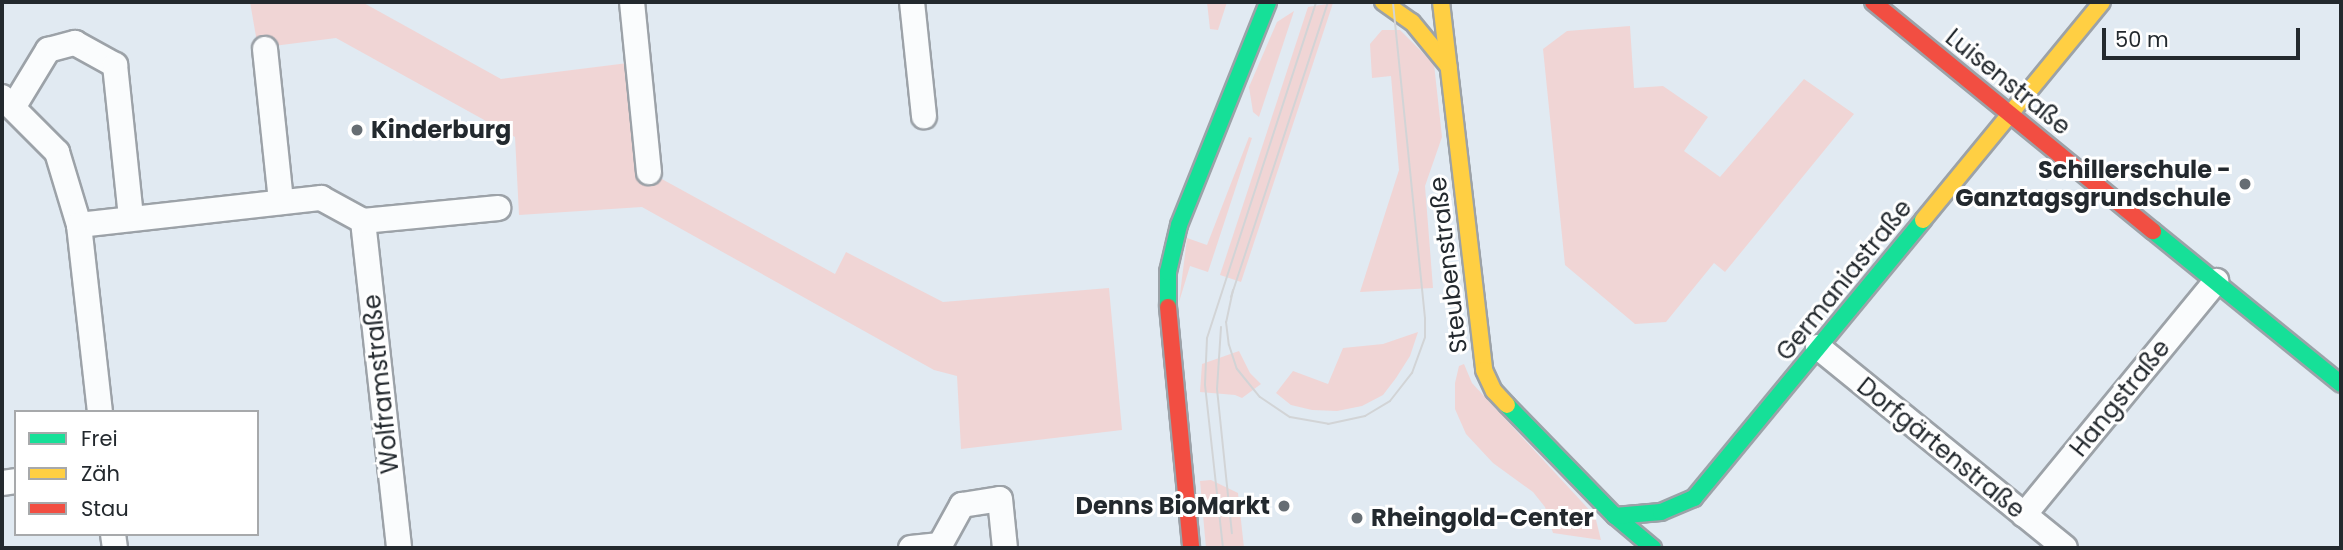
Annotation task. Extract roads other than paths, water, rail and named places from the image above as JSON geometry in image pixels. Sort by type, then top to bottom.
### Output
[{"type":"street","points":[[632,2],[649,172]]},
{"type":"street","points":[[912,2],[924,116]]},
{"type":"street","points":[[1383,2],[1412,22],[1449,66]]},
{"type":"street","name":"Steubenstraße","points":[[1441,2],[1469,267],[1484,370],[1501,399],[1615,516],[1653,548]]},
{"type":"street","name":"Luisenstraße","points":[[1873,2],[2341,384]]},
{"type":"street","name":"Germaniastraße","points":[[1615,516],[1661,512],[1694,498],[2102,2]]},
{"type":"street","points":[[1191,548],[1168,322],[1168,272],[1179,225],[1270,3]]},
{"type":"street","points":[[100,410],[79,225],[57,152],[8,101],[48,50],[75,43],[115,65],[131,217]]},
{"type":"street","points":[[265,49],[281,202]]},
{"type":"street","points":[[79,225],[131,217],[321,198],[363,220],[498,208]]},
{"type":"street","name":"Wolframstraße","points":[[363,220],[399,548]]},
{"type":"street","name":"Hangstraße","points":[[2024,515],[2216,281]]},
{"type":"street","name":"Dorfgärtenstraße","points":[[1818,347],[2065,548]]},
{"type":"street","points":[[911,548],[940,545],[962,505],[1000,499],[1005,548]]},
{"type":"street","points":[[1613,537],[1615,516]]},
{"type":"tram line","points":[[1223,548],[1205,384],[1207,338],[1316,2]]},
{"type":"tram line","points":[[1231,297],[1328,2]]},
{"type":"tram line","points":[[1233,290],[1226,322],[1229,345],[1237,369],[1260,397],[1290,417],[1328,424],[1365,416],[1390,401],[1412,373],[1425,337],[1425,318],[1393,2]]},
{"type":"tram line","points":[[1221,327],[1217,389],[1232,533]]},
{"type":"place","name":"Kinderburg","points":[[357,130]]},
{"type":"place","name":"Schillerschule - Ganztagsgrundschule","points":[[2245,184]]},
{"type":"place","name":"Denns BioMarkt","points":[[1284,506]]},
{"type":"place","name":"Rheingold-Center","points":[[1357,518]]}]
